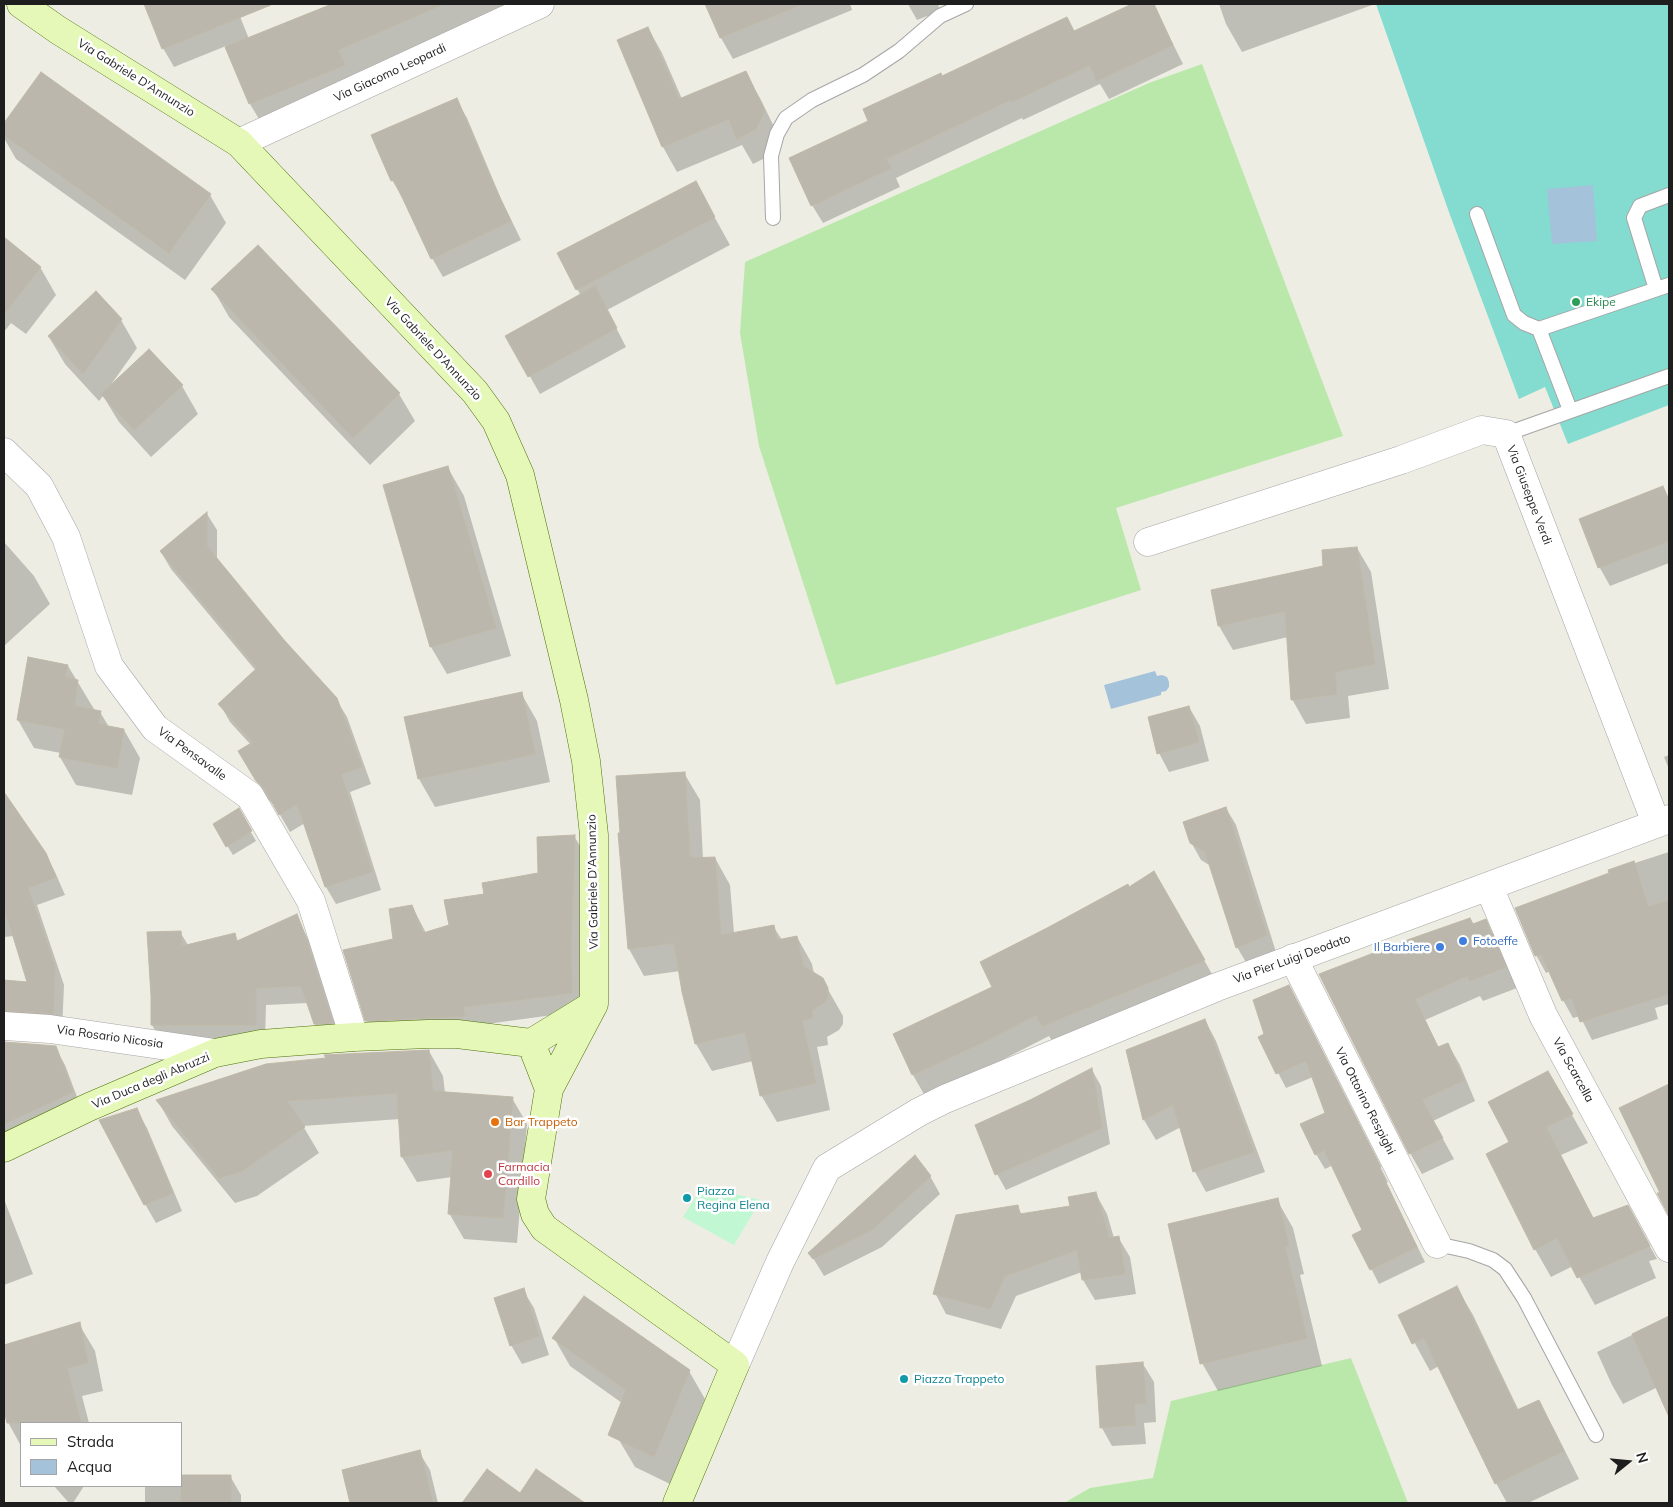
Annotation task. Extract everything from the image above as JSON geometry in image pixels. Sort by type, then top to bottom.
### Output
[{"type":"main road","name":"Via Gabriele D'Annunzio","points":[[21,4],[58,30],[239,143],[475,392],[496,421],[520,476],[574,700],[586,761],[594,835],[594,1004]]},
{"type":"main road","points":[[549,1089],[531,1042],[594,1004]]},
{"type":"main road","points":[[594,1004],[549,1089],[531,1199],[535,1214],[544,1228],[735,1365],[677,1503]]},
{"type":"main road","name":"Via Duca degli Abruzzi","points":[[4,1148],[89,1107],[216,1053],[261,1044],[354,1037],[457,1034],[531,1042]]},
{"type":"street","name":"Via Giacomo Leopardi","points":[[239,143],[540,4]]},
{"type":"street","name":"Via Giuseppe Verdi","points":[[1148,542],[1401,460],[1482,430],[1506,434],[1663,821]]},
{"type":"street","name":"Via Pensavalle","points":[[4,452],[39,486],[66,537],[109,666],[155,728],[250,796],[311,901],[354,1037]]},
{"type":"street","name":"Via Pier Luigi Deodato","points":[[735,1365],[775,1274],[827,1168],[919,1112],[945,1099],[1217,987],[1663,821]]},
{"type":"street","name":"Via Scarcella","points":[[1489,886],[1542,1015],[1669,1248]]},
{"type":"street","name":"Via Ottorino Respighi","points":[[1293,958],[1437,1244]]},
{"type":"street","name":"Via Rosario Nicosia","points":[[4,1026],[50,1029],[216,1053]]},
{"type":"lane","points":[[773,218],[771,156],[777,134],[786,118],[812,100],[863,75],[899,51],[940,16],[966,4]]},
{"type":"lane","points":[[1477,214],[1514,316],[1524,323],[1539,329],[1663,287],[1634,218],[1640,206],[1669,195]]},
{"type":"lane","points":[[1539,329],[1570,410]]},
{"type":"lane","points":[[1506,434],[1669,376]]},
{"type":"lane","points":[[1437,1244],[1469,1251],[1493,1260],[1505,1269],[1524,1298],[1596,1435]]},
{"type":"green space","points":[[1202,64],[1343,436],[1116,508],[1141,590],[938,655],[836,685],[759,446],[740,333],[745,262],[1149,83]]},
{"type":"green space","points":[[702,1187],[761,1200],[734,1245],[683,1217]]},
{"type":"green space","points":[[1351,1358],[1408,1503],[1064,1503],[1090,1488],[1153,1478],[1171,1401]]},
{"type":"shaded area","name":"Ekipe","points":[[1376,4],[1669,4],[1669,405],[1568,444],[1545,387],[1519,399],[1450,215]]},
{"type":"water","points":[[1593,185],[1597,241],[1552,244],[1547,189]]},
{"type":"water","points":[[1155,671],[1157,676],[1167,677],[1169,687],[1166,691],[1161,692],[1161,695],[1111,709],[1104,685]]},
{"type":"building","points":[[144,4],[271,4],[271,5],[162,49]]},
{"type":"building","points":[[332,4],[444,4],[338,50],[345,65],[249,104],[225,47]]},
{"type":"building","points":[[705,4],[802,4],[720,38]]},
{"type":"building","points":[[1132,4],[1154,4],[1173,45],[1097,81],[1090,65],[1012,102],[1010,100],[886,159],[891,168],[811,206],[789,158],[868,121],[863,109],[941,73],[942,76],[1067,17],[1074,31]]},
{"type":"building","points":[[648,27],[679,99],[746,71],[765,111],[756,129],[737,139],[729,119],[662,147],[617,40]]},
{"type":"building","points":[[41,72],[211,194],[169,253],[4,135],[4,123]]},
{"type":"building","points":[[457,98],[511,221],[431,259],[394,180],[391,181],[371,135]]},
{"type":"building","points":[[696,181],[715,217],[576,290],[557,253]]},
{"type":"building","points":[[4,237],[41,267],[4,314]]},
{"type":"building","points":[[258,245],[400,393],[353,438],[211,289]]},
{"type":"building","points":[[595,286],[617,328],[528,377],[505,336]]},
{"type":"building","points":[[96,291],[122,319],[83,374],[48,336]]},
{"type":"building","points":[[149,349],[183,385],[134,430],[101,394]]},
{"type":"building","points":[[448,466],[496,628],[430,647],[383,485]]},
{"type":"building","points":[[1663,486],[1669,501],[1669,541],[1598,568],[1579,519]]},
{"type":"building","points":[[207,512],[207,546],[285,641],[337,698],[362,767],[341,774],[372,872],[325,887],[297,804],[279,815],[264,788],[256,781],[238,751],[253,742],[218,704],[257,668],[160,551]]},
{"type":"building","points":[[1357,547],[1375,664],[1335,672],[1337,694],[1291,700],[1285,611],[1218,626],[1211,590],[1323,566],[1322,550]]},
{"type":"building","points":[[28,657],[68,665],[65,677],[78,680],[74,706],[101,711],[98,724],[124,729],[117,768],[59,757],[65,729],[17,720]]},
{"type":"building","points":[[522,692],[535,754],[418,779],[404,717]]},
{"type":"building","points":[[1189,706],[1199,742],[1157,754],[1148,717]]},
{"type":"building","points":[[685,772],[690,858],[715,857],[721,935],[774,925],[777,940],[797,936],[803,966],[823,978],[828,988],[828,997],[824,1003],[812,1010],[813,1018],[802,1020],[816,1083],[760,1096],[745,1032],[695,1044],[682,992],[674,943],[628,949],[618,833],[620,833],[616,776]]},
{"type":"building","points":[[4,792],[46,853],[56,877],[28,888],[55,967],[53,1014],[4,1011],[4,980],[27,982],[4,907]]},
{"type":"building","points":[[1226,807],[1267,935],[1236,948],[1205,852],[1190,843],[1183,822]]},
{"type":"building","points":[[239,808],[252,831],[226,847],[213,824]]},
{"type":"building","points":[[575,835],[571,943],[572,993],[463,1007],[465,1016],[365,1021],[343,950],[393,939],[389,909],[412,905],[423,933],[449,925],[444,900],[484,894],[482,883],[538,873],[537,837]]},
{"type":"building","points":[[1634,861],[1648,907],[1669,900],[1669,994],[1580,1022],[1572,998],[1562,1001],[1541,954],[1535,956],[1515,908],[1609,873],[1608,870]]},
{"type":"building","points":[[1154,871],[1205,960],[1042,1026],[1036,1015],[988,1040],[912,1075],[893,1034],[992,987],[980,962],[1128,884],[1129,887]]},
{"type":"building","points":[[297,914],[333,1023],[314,1024],[301,986],[256,988],[256,1025],[151,1025],[147,932],[181,931],[182,946],[235,933],[237,941]]},
{"type":"building","points":[[1470,918],[1473,924],[1486,919],[1506,967],[1470,981],[1467,976],[1415,999],[1438,1047],[1448,1043],[1464,1080],[1422,1100],[1443,1138],[1409,1154],[1319,974]]},
{"type":"building","points":[[1289,985],[1381,1167],[1379,1168],[1417,1247],[1370,1270],[1352,1235],[1362,1230],[1324,1150],[1315,1155],[1300,1124],[1325,1113],[1306,1061],[1276,1074],[1258,1037],[1264,1034],[1253,1000]]},
{"type":"building","points":[[1205,1019],[1254,1152],[1193,1172],[1173,1105],[1143,1120],[1126,1050]]},
{"type":"building","points":[[4,1042],[56,1046],[73,1092],[4,1124]]},
{"type":"building","points":[[429,1050],[433,1091],[513,1097],[503,1218],[448,1214],[453,1150],[401,1157],[397,1093],[287,1101],[305,1127],[242,1171],[219,1178],[156,1100],[266,1064],[326,1058],[324,1055]]},
{"type":"building","points":[[1092,1068],[1102,1128],[995,1175],[975,1125],[1030,1100]]},
{"type":"building","points":[[1548,1071],[1573,1114],[1546,1127],[1593,1218],[1628,1205],[1650,1246],[1577,1278],[1557,1238],[1534,1250],[1486,1154],[1509,1142],[1488,1102]]},
{"type":"building","points":[[1669,1084],[1669,1216],[1619,1108]]},
{"type":"building","points":[[137,1108],[173,1193],[144,1205],[99,1120]]},
{"type":"building","points":[[915,1155],[931,1176],[872,1230],[813,1259],[808,1253]]},
{"type":"building","points":[[1096,1192],[1109,1238],[1119,1236],[1125,1274],[1082,1280],[1077,1250],[1005,1276],[990,1309],[933,1294],[956,1215],[1018,1205],[1020,1214],[1070,1206],[1068,1197]]},
{"type":"building","points":[[1278,1198],[1289,1246],[1285,1247],[1307,1338],[1200,1364],[1168,1224]]},
{"type":"building","points":[[1457,1286],[1517,1410],[1539,1400],[1564,1451],[1495,1484],[1424,1338],[1412,1344],[1398,1315]]},
{"type":"building","points":[[524,1288],[539,1336],[510,1346],[494,1298]]},
{"type":"building","points":[[584,1296],[690,1370],[654,1457],[608,1435],[626,1390],[552,1338]]},
{"type":"building","points":[[1669,1316],[1669,1417],[1632,1334]]},
{"type":"building","points":[[80,1322],[88,1363],[67,1368],[81,1422],[7,1423],[4,1411],[4,1345]]},
{"type":"building","points":[[1143,1362],[1146,1403],[1134,1404],[1136,1425],[1100,1428],[1096,1366]]},
{"type":"building","points":[[420,1450],[433,1503],[350,1503],[342,1470]]},
{"type":"building","points":[[487,1469],[520,1493],[535,1503],[462,1503]]},
{"type":"building","points":[[536,1469],[585,1503],[535,1503],[520,1493]]},
{"type":"building","points":[[182,1475],[231,1475],[231,1503],[181,1503]]},
{"type":"place","name":"Ekipe","points":[[1576,302]]},
{"type":"place","name":"Fotoeffe","points":[[1463,941]]},
{"type":"place","name":"Il Barbiere","points":[[1440,947]]},
{"type":"place","name":"Bar Trappeto","points":[[495,1122]]},
{"type":"place","name":"Farmacia Cardillo","points":[[488,1174]]},
{"type":"place","name":"Piazza Regina Elena","points":[[687,1198]]},
{"type":"place","name":"Piazza Trappeto","points":[[904,1379]]}]
